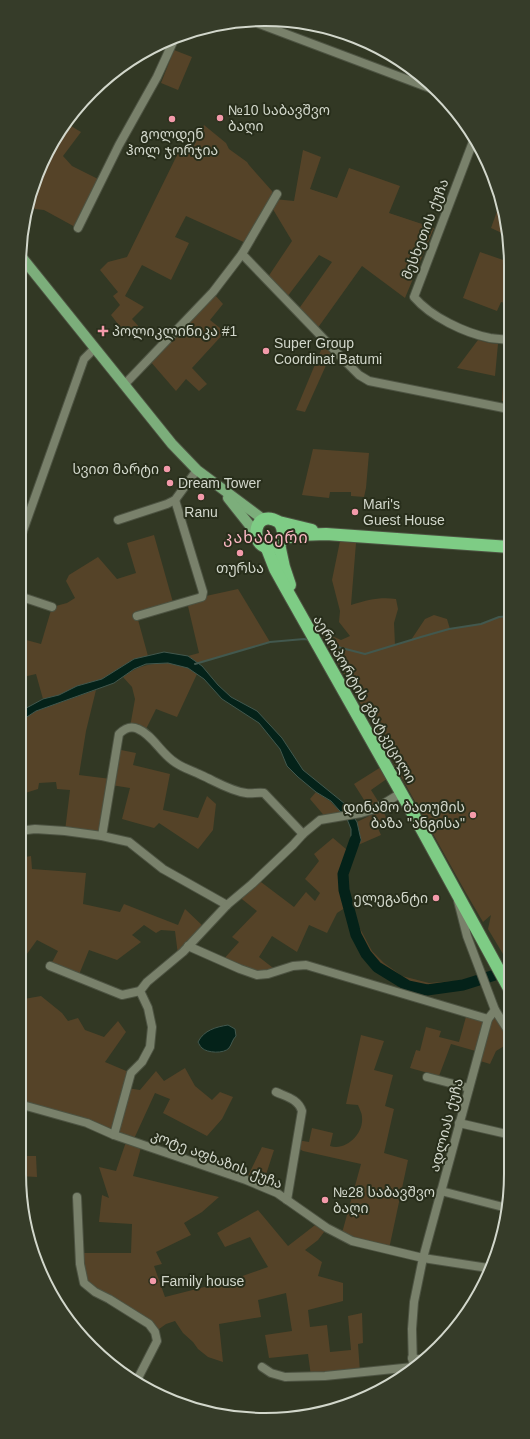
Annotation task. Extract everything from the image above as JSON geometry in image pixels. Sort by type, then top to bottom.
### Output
[{"type":"highway","points":[[326,534],[272,519],[264,520],[259,523],[256,532],[258,541],[270,547],[280,541],[298,534],[326,534],[504,547]]},
{"type":"highway","points":[[279,522],[283,527],[284,533],[280,541]]},
{"type":"highway","name":"აეროპორტის გზატკეცილი","points":[[280,541],[284,567],[290,586],[314,634]]},
{"type":"highway","name":"აეროპორტის გზატკეცილი","points":[[266,546],[275,569],[326,653],[504,974]]},
{"type":"highway","name":"აეროპორტის გზატკეცილი","points":[[326,653],[401,793],[456,892],[498,963]]},
{"type":"main road","points":[[26,263],[172,444],[197,470],[264,520]]},
{"type":"main road","points":[[216,485],[234,504],[256,532]]},
{"type":"street","points":[[265,26],[424,86]]},
{"type":"street","points":[[78,228],[119,144],[157,77],[172,45]]},
{"type":"street","name":"მესხეთის ქუჩა","points":[[472,145],[414,297],[421,304],[449,322],[471,333],[504,339]]},
{"type":"street","points":[[124,385],[213,292],[242,254],[277,194]]},
{"type":"street","points":[[242,254],[346,362],[359,375],[368,381],[504,409]]},
{"type":"street","points":[[26,522],[84,359],[95,348]]},
{"type":"street","points":[[118,520],[168,504],[175,500],[197,470]]},
{"type":"street","points":[[137,616],[202,597],[203,592],[175,500]]},
{"type":"street","points":[[26,598],[52,607]]},
{"type":"street","points":[[102,836],[119,734],[130,727],[137,728],[148,736],[161,751],[176,763],[234,790],[247,794],[260,792],[264,793],[303,834]]},
{"type":"street","points":[[50,966],[122,995],[140,991],[147,982],[183,952],[227,905],[252,884],[303,834],[320,820],[375,809],[401,793]]},
{"type":"street","points":[[26,830],[35,829],[65,831],[102,836],[129,842],[163,869],[227,905]]},
{"type":"street","points":[[456,892],[461,915],[487,989],[495,1010],[504,1024]]},
{"type":"street","points":[[188,946],[257,975],[268,974],[293,966],[306,965],[488,1019]]},
{"type":"street","points":[[114,1135],[131,1073],[142,1062],[150,1047],[152,1027],[148,1008],[140,991]]},
{"type":"street","name":"ადლიას ქუჩა","points":[[412,1362],[412,1329],[414,1302],[423,1258],[488,1019],[495,1010]]},
{"type":"street","points":[[427,1077],[469,1088]]},
{"type":"street","points":[[276,1092],[296,1101],[302,1111],[287,1200]]},
{"type":"street","name":"კოტე აფხაზის ქუჩა","points":[[26,1106],[87,1123],[114,1135],[246,1180],[277,1193],[327,1228],[352,1241],[423,1258],[485,1268]]},
{"type":"street","points":[[459,1123],[504,1133]]},
{"type":"street","points":[[441,1192],[502,1207]]},
{"type":"street","points":[[77,1197],[80,1264],[84,1284],[149,1324],[155,1332],[157,1341],[139,1377]]},
{"type":"street","points":[[412,1358],[417,1359]]},
{"type":"street","points":[[262,1367],[272,1373],[285,1377],[325,1376],[404,1369]]},
{"type":"shaded area","points":[[174,50],[192,57],[178,90],[161,83]]},
{"type":"shaded area","points":[[204,125],[226,143],[229,149],[247,162],[272,191],[273,199],[294,201],[303,150],[321,157],[310,189],[337,198],[349,168],[400,186],[389,213],[434,228],[405,298],[362,266],[317,329],[298,310],[332,262],[319,255],[287,297],[268,277],[292,241],[271,206],[248,244],[186,216],[175,237],[189,243],[171,280],[142,265],[125,296],[144,307],[132,319],[141,329],[127,336],[111,315],[120,305],[113,296],[118,292],[100,270],[108,262],[127,257],[181,147],[191,152]]},
{"type":"shaded area","points":[[71,126],[81,132],[63,156],[72,166],[100,180],[77,228],[44,210],[33,207],[34,203],[44,174],[58,145]]},
{"type":"shaded area","points":[[497,210],[502,233],[491,228]]},
{"type":"shaded area","points":[[480,252],[504,260],[504,303],[501,302],[497,311],[463,298]]},
{"type":"shaded area","points":[[215,295],[223,304],[210,320],[225,332],[192,368],[207,384],[199,391],[186,379],[176,391],[150,361]]},
{"type":"shaded area","points":[[478,340],[498,344],[495,376],[457,368]]},
{"type":"shaded area","points":[[324,343],[332,352],[305,412],[296,410]]},
{"type":"shaded area","points":[[503,385],[504,385],[504,402],[502,401]]},
{"type":"shaded area","points":[[313,449],[369,453],[364,497],[351,496],[351,492],[330,492],[329,498],[302,495]]},
{"type":"shaded area","points":[[154,535],[174,606],[137,616],[148,656],[134,659],[102,679],[77,686],[59,695],[43,699],[36,674],[26,676],[26,640],[41,644],[52,607],[67,603],[75,598],[66,581],[69,575],[98,557],[117,579],[136,573],[127,543]]},
{"type":"shaded area","points":[[340,541],[356,543],[351,605],[374,599],[396,599],[398,609],[394,623],[395,645],[411,640],[425,619],[434,615],[447,619],[450,629],[481,624],[504,616],[504,954],[488,929],[491,915],[483,922],[316,624],[328,634],[341,640],[350,636],[339,622],[340,611],[332,580]]},
{"type":"shaded area","points":[[238,589],[270,642],[198,663],[188,656],[199,653],[187,602]]},
{"type":"shaded area","points":[[164,652],[188,656],[202,666],[218,685],[231,697],[257,711],[282,738],[303,770],[345,804],[357,822],[361,840],[353,855],[348,850],[351,842],[351,829],[347,819],[331,801],[316,792],[287,766],[280,749],[259,723],[222,699],[204,679],[188,668],[168,663],[146,664],[134,669],[114,683],[36,711],[26,717],[26,708],[43,699],[59,695],[77,686],[102,679],[134,659]]},
{"type":"shaded area","points":[[168,663],[188,668],[197,674],[177,717],[156,709],[144,733],[130,727],[135,699],[132,687],[123,677],[144,666]]},
{"type":"shaded area","points":[[96,690],[86,731],[79,775],[111,779],[116,749],[136,753],[133,765],[170,774],[163,810],[198,818],[207,796],[216,804],[213,830],[198,849],[159,823],[154,828],[122,819],[130,788],[111,785],[102,836],[65,831],[70,790],[57,789],[56,782],[39,783],[38,789],[26,793],[26,717],[36,711]]},
{"type":"shaded area","points":[[381,767],[388,778],[371,790],[381,806],[388,822],[377,826],[381,835],[358,845],[361,840],[357,822],[373,814],[354,784]]},
{"type":"shaded area","points":[[316,792],[330,801],[347,819],[327,819],[310,799]]},
{"type":"shaded area","points":[[333,838],[353,855],[343,874],[344,890],[348,906],[337,913],[327,933],[309,925],[297,952],[272,936],[259,957],[277,971],[268,974],[222,961],[239,942],[232,937],[257,911],[238,896],[257,879],[294,907],[306,892],[315,901],[320,893],[305,879],[319,861],[314,854]]},
{"type":"shaded area","points":[[31,856],[32,869],[86,873],[83,904],[120,912],[124,904],[178,925],[185,909],[205,928],[178,955],[175,931],[161,930],[156,933],[144,925],[132,935],[141,942],[117,960],[89,950],[78,977],[50,966],[58,951],[37,940],[26,955],[26,857]]},
{"type":"shaded area","points":[[348,906],[372,951],[384,963],[402,976],[429,983],[467,980],[477,981],[444,989],[426,990],[414,988],[393,979],[375,964],[361,946],[355,933]]},
{"type":"shaded area","points":[[41,996],[62,1013],[68,1021],[78,1018],[85,1030],[104,1037],[118,1021],[126,1032],[105,1062],[131,1073],[127,1088],[140,1090],[156,1071],[164,1081],[185,1068],[195,1086],[212,1100],[220,1092],[233,1097],[222,1119],[207,1136],[163,1113],[170,1099],[155,1093],[133,1141],[142,1144],[133,1176],[219,1197],[202,1212],[184,1223],[191,1235],[156,1252],[162,1264],[154,1266],[165,1297],[228,1281],[268,1267],[250,1237],[225,1247],[217,1233],[258,1210],[288,1246],[319,1222],[327,1228],[318,1240],[305,1250],[322,1262],[318,1276],[343,1283],[343,1301],[308,1310],[310,1327],[327,1325],[330,1352],[351,1350],[348,1316],[362,1313],[363,1343],[358,1344],[360,1372],[311,1376],[308,1354],[269,1358],[265,1335],[292,1331],[286,1293],[258,1300],[261,1317],[219,1324],[223,1362],[208,1357],[198,1349],[183,1333],[175,1321],[166,1324],[155,1332],[88,1287],[79,1253],[131,1253],[132,1224],[99,1222],[102,1195],[109,1198],[99,1167],[116,1171],[127,1139],[26,1106],[26,999]]},
{"type":"shaded area","points":[[495,1010],[504,1024],[504,1046],[496,1051],[490,1064],[477,1060],[479,1052],[451,1044],[439,1076],[410,1068],[416,1050],[420,1051],[426,1027],[441,1031],[439,1037],[459,1042],[467,1013],[488,1019]]},
{"type":"shaded area","points":[[228,1025],[235,1029],[236,1036],[229,1048],[220,1052],[204,1050],[198,1042],[201,1038],[207,1032],[215,1028]]},
{"type":"shaded area","points":[[361,1035],[384,1041],[374,1070],[393,1075],[385,1106],[394,1109],[384,1153],[408,1160],[389,1249],[360,1241],[342,1233],[361,1164],[303,1151],[296,1147],[297,1140],[309,1142],[312,1128],[333,1133],[330,1146],[336,1147],[348,1144],[357,1135],[362,1123],[361,1112],[358,1105],[346,1104]]},
{"type":"shaded area","points":[[262,1147],[274,1150],[262,1187],[246,1180]]},
{"type":"shaded area","points":[[26,1156],[36,1156],[37,1177],[26,1176]]},
{"type":"waterway","points":[[322,643],[365,654],[449,629],[481,624],[504,617]]},
{"type":"waterway","points":[[195,664],[270,642],[304,639],[310,640]]},
{"type":"waterway","points":[[355,840],[343,874],[344,890],[356,935],[366,954],[377,967],[408,986],[427,990],[463,985],[504,972]]},
{"type":"place","name":"№10 საბავშვო ბაღი","points":[[220,118]]},
{"type":"place","name":"გოლდენ ჰოლ ჯორჯია","points":[[172,119]]},
{"type":"place","name":"პოლიკლინიკა #1","points":[[103,331]]},
{"type":"place","name":"Super Group Coordinat Batumi","points":[[266,351]]},
{"type":"place","name":"სვით მარტი","points":[[167,469]]},
{"type":"place","name":"Dream Tower","points":[[170,483]]},
{"type":"place","name":"Ranu","points":[[201,497]]},
{"type":"place","name":"Mari's Guest House","points":[[355,512]]},
{"type":"place","name":"თურსა","points":[[240,553]]},
{"type":"place","name":"დინამო ბათუმის ბაზა \"ანგისა\"","points":[[473,815]]},
{"type":"place","name":"ელეგანტი","points":[[436,898]]},
{"type":"place","name":"№28 საბავშვო ბაღი","points":[[325,1200]]},
{"type":"place","name":"Family house","points":[[153,1281]]},
{"type":"district","name":"კახაბერი","points":[[266,537]]}]
